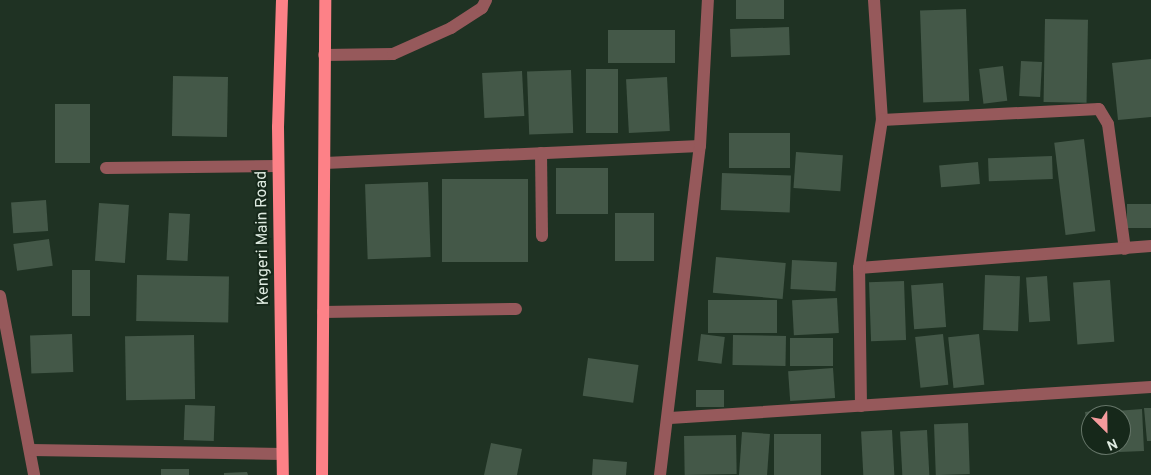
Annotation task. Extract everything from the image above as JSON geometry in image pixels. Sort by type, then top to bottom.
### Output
[{"type":"main road","name":"Kengeri Main Road","points":[[282,0],[278,166],[283,475]]},
{"type":"main road","points":[[322,475],[325,0]]},
{"type":"street","points":[[324,55],[393,54],[451,28],[482,8],[486,0]]},
{"type":"street","points":[[660,475],[670,418],[700,146],[708,0]]},
{"type":"street","points":[[861,406],[859,268],[882,120],[874,0]]},
{"type":"street","points":[[882,120],[1099,109],[1108,124],[1125,249]]},
{"type":"street","points":[[325,163],[700,146]]},
{"type":"street","points":[[541,153],[542,236]]},
{"type":"street","points":[[106,168],[278,166]]},
{"type":"street","points":[[859,268],[1151,246]]},
{"type":"street","points":[[0,296],[2,323],[31,450],[34,475]]},
{"type":"street","points":[[323,312],[516,309]]},
{"type":"street","points":[[670,418],[1151,387]]},
{"type":"street","points":[[31,450],[282,454]]},
{"type":"building","points":[[736,0],[784,0],[784,19],[736,19]]},
{"type":"building","points":[[966,9],[969,101],[923,103],[920,11]]},
{"type":"building","points":[[1045,19],[1088,20],[1087,103],[1044,102]]},
{"type":"building","points":[[789,27],[790,55],[731,57],[730,29]]},
{"type":"building","points":[[608,30],[675,30],[675,63],[608,63]]},
{"type":"building","points":[[1151,59],[1151,117],[1118,120],[1112,63]]},
{"type":"building","points":[[1021,61],[1042,62],[1040,97],[1019,96]]},
{"type":"building","points":[[1003,66],[1007,101],[983,104],[979,69]]},
{"type":"building","points":[[586,69],[618,69],[618,133],[586,133]]},
{"type":"building","points":[[571,70],[573,133],[529,134],[527,72]]},
{"type":"building","points":[[522,71],[524,116],[484,118],[482,73]]},
{"type":"building","points":[[173,76],[228,77],[227,137],[172,136]]},
{"type":"building","points":[[667,77],[670,131],[629,133],[626,79]]},
{"type":"building","points":[[55,104],[90,104],[90,163],[55,163]]},
{"type":"building","points":[[729,133],[790,133],[790,168],[729,168]]},
{"type":"building","points":[[1084,139],[1095,231],[1066,235],[1054,143]]},
{"type":"building","points":[[796,152],[843,155],[840,191],[793,188]]},
{"type":"building","points":[[1052,156],[1053,179],[989,181],[988,158]]},
{"type":"building","points":[[978,162],[980,184],[941,187],[939,165]]},
{"type":"building","points":[[556,168],[608,168],[608,214],[556,214]]},
{"type":"building","points":[[722,173],[791,175],[790,212],[721,210]]},
{"type":"building","points":[[442,179],[528,179],[528,262],[442,262]]},
{"type":"building","points":[[428,182],[431,257],[368,259],[365,184]]},
{"type":"building","points":[[46,200],[48,231],[13,233],[11,202]]},
{"type":"building","points":[[99,203],[129,205],[125,263],[95,261]]},
{"type":"building","points":[[1127,204],[1151,204],[1151,228],[1127,228]]},
{"type":"building","points":[[169,213],[190,214],[188,261],[167,260]]},
{"type":"building","points":[[615,213],[654,213],[654,261],[615,261]]},
{"type":"building","points":[[49,239],[53,266],[17,271],[13,244]]},
{"type":"building","points":[[716,257],[786,263],[783,299],[713,293]]},
{"type":"building","points":[[792,260],[837,262],[835,291],[790,289]]},
{"type":"building","points":[[72,270],[90,270],[90,316],[72,316]]},
{"type":"building","points":[[137,275],[229,277],[228,323],[136,321]]},
{"type":"building","points":[[985,275],[1020,276],[1018,331],[983,330]]},
{"type":"building","points":[[1047,276],[1050,321],[1029,322],[1026,277]]},
{"type":"building","points":[[1110,280],[1114,342],[1077,344],[1073,283]]},
{"type":"building","points":[[904,281],[906,340],[871,341],[869,282]]},
{"type":"building","points":[[943,283],[946,327],[914,329],[911,285]]},
{"type":"building","points":[[837,298],[839,333],[794,335],[792,300]]},
{"type":"building","points":[[708,300],[777,300],[777,333],[708,333]]},
{"type":"building","points":[[72,334],[73,372],[31,373],[30,335]]},
{"type":"building","points":[[701,334],[725,337],[722,364],[698,361]]},
{"type":"building","points":[[943,334],[948,385],[920,388],[915,337]]},
{"type":"building","points":[[979,334],[984,385],[954,388],[948,337]]},
{"type":"building","points":[[194,335],[195,399],[126,400],[125,336]]},
{"type":"building","points":[[733,335],[786,336],[785,366],[732,365]]},
{"type":"building","points":[[790,338],[833,338],[833,366],[790,366]]},
{"type":"building","points":[[588,358],[639,365],[633,403],[583,396]]},
{"type":"building","points":[[833,368],[835,398],[790,401],[788,371]]},
{"type":"building","points":[[696,390],[724,390],[724,407],[696,407]]},
{"type":"building","points":[[185,405],[215,406],[214,441],[184,440]]},
{"type":"building","points":[[1144,408],[1151,408],[1151,441],[1147,441]]},
{"type":"building","points":[[1142,409],[1144,451],[1131,452],[1131,410]]},
{"type":"building","points":[[968,423],[970,474],[936,475],[934,424]]},
{"type":"building","points":[[892,430],[894,475],[863,475],[861,432]]},
{"type":"building","points":[[927,430],[929,475],[902,475],[900,431]]},
{"type":"building","points":[[742,432],[770,434],[767,475],[739,475]]},
{"type":"building","points":[[774,434],[821,434],[821,475],[774,475]]},
{"type":"building","points":[[736,435],[737,474],[685,475],[684,436]]},
{"type":"building","points":[[491,443],[522,449],[517,475],[484,475]]},
{"type":"building","points":[[593,459],[627,462],[626,475],[592,475]]},
{"type":"building","points":[[161,469],[189,469],[189,475],[161,475]]},
{"type":"building","points":[[247,472],[248,475],[224,475],[224,473]]}]
